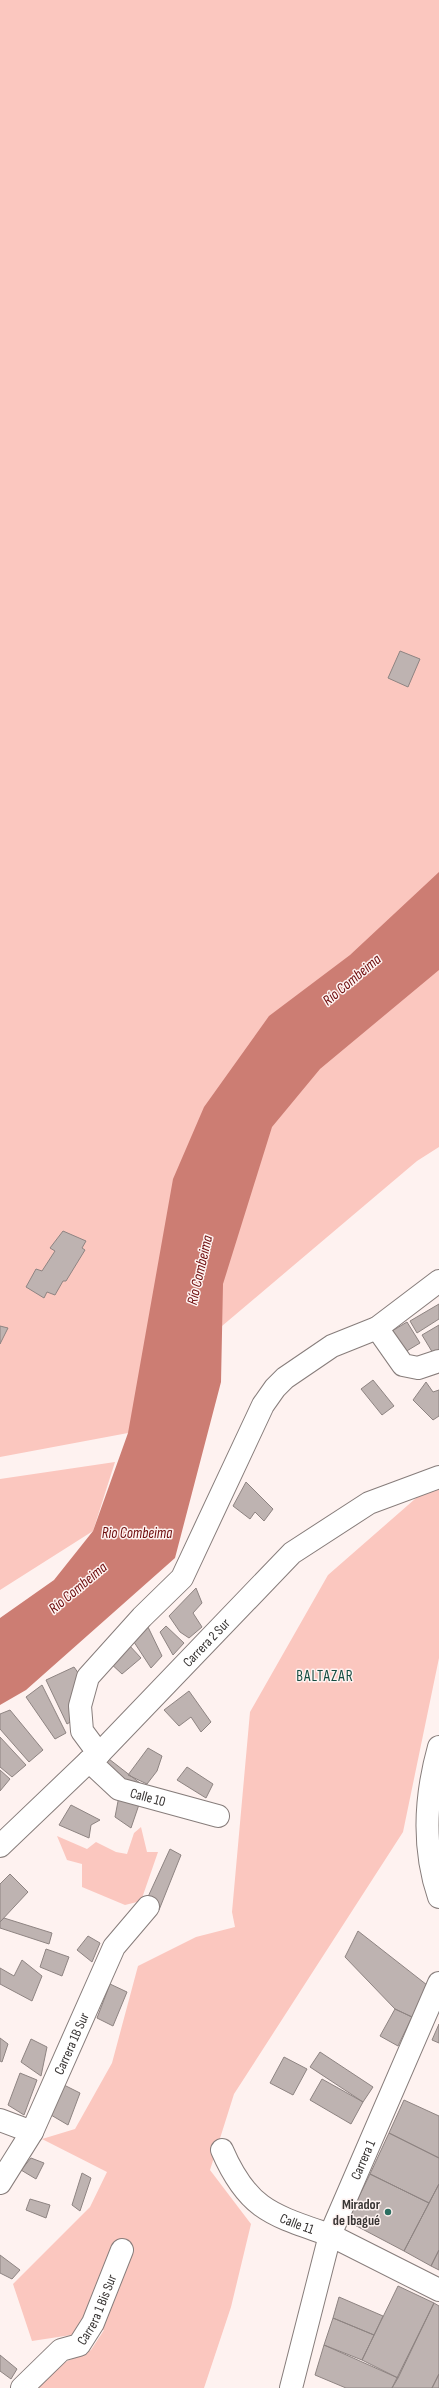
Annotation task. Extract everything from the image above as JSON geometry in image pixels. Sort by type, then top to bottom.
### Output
[{"type":"street","name":"Calle 10","points":[[218,1816],[119,1789],[94,1757],[82,1731],[80,1706],[88,1677],[142,1617],[182,1578],[263,1405],[275,1388],[285,1378],[332,1346],[377,1328],[439,1281]]},
{"type":"street","points":[[377,1328],[403,1364],[418,1368],[439,1361]]},
{"type":"street","name":"Carrera 2 Sur","points":[[0,1846],[94,1757],[292,1553],[369,1503],[439,1477]]},
{"type":"street","points":[[439,1748],[429,1788],[427,1831],[430,1863],[439,1897]]},
{"type":"street","name":"Carrera 1B Sur","points":[[0,2183],[32,2132],[114,1947],[148,1907]]},
{"type":"street","name":"Carrera 1","points":[[291,2388],[330,2235],[439,1983]]},
{"type":"street","points":[[0,2120],[32,2132]]},
{"type":"street","name":"Calle 11","points":[[222,2150],[234,2177],[252,2199],[275,2216],[330,2235],[439,2290]]},
{"type":"street","name":"Carrera 1 Bis Sur","points":[[22,2388],[61,2350],[79,2345],[93,2323],[122,2250]]},
{"type":"shaded area","points":[[0,0],[439,0],[439,1147],[417,1161],[222,1326],[128,1433],[0,1457]]},
{"type":"shaded area","points":[[115,1462],[93,1531],[0,1590],[0,1479]]},
{"type":"shaded area","points":[[439,1478],[439,1658],[403,1832],[234,2094],[210,2170],[251,2224],[231,2307],[204,2388],[37,2388],[59,2365],[91,2350],[104,2330],[32,2341],[13,2284],[90,2207],[107,2172],[42,2139],[75,2129],[112,2063],[138,1966],[196,1937],[235,1927],[232,1912],[250,1712],[328,1575]]},
{"type":"shaded area","points":[[141,1827],[147,1852],[158,1852],[141,1901],[125,1905],[82,1887],[82,1864],[67,1860],[57,1836],[87,1849],[96,1842],[116,1852],[127,1854],[134,1833]]},
{"type":"water","name":"Rio Combeima","points":[[439,872],[439,970],[320,1069],[272,1127],[223,1284],[221,1382],[175,1558],[26,1690],[0,1705],[0,1618],[54,1580],[93,1531],[128,1433],[173,1179],[204,1107],[269,1016],[350,955]]},
{"type":"building","points":[[400,651],[420,659],[408,687],[388,678]]},
{"type":"building","points":[[63,1231],[86,1241],[82,1248],[85,1250],[66,1281],[63,1281],[55,1295],[47,1292],[44,1298],[26,1287],[36,1269],[42,1271],[55,1251],[50,1248]]},
{"type":"building","points":[[439,1304],[439,1319],[417,1333],[410,1321]]},
{"type":"building","points":[[407,1322],[420,1343],[405,1352],[392,1331]]},
{"type":"building","points":[[439,1325],[439,1352],[434,1355],[422,1335]]},
{"type":"building","points":[[0,1326],[8,1328],[0,1344]]},
{"type":"building","points":[[373,1380],[394,1406],[382,1415],[361,1389]]},
{"type":"building","points":[[426,1382],[433,1392],[439,1390],[439,1416],[433,1420],[413,1400]]},
{"type":"building","points":[[246,1482],[273,1509],[264,1521],[255,1512],[250,1519],[233,1506]]},
{"type":"building","points":[[196,1588],[202,1603],[193,1613],[202,1627],[189,1638],[180,1632],[169,1616]]},
{"type":"building","points":[[166,1626],[184,1643],[173,1655],[160,1632]]},
{"type":"building","points":[[148,1627],[162,1656],[151,1668],[132,1639]]},
{"type":"building","points":[[128,1644],[141,1658],[122,1674],[108,1661]]},
{"type":"building","points":[[74,1667],[84,1681],[77,1718],[67,1724],[46,1680]]},
{"type":"building","points":[[42,1685],[66,1733],[55,1739],[26,1697]]},
{"type":"building","points":[[189,1691],[211,1722],[201,1732],[191,1717],[179,1726],[164,1710]]},
{"type":"building","points":[[10,1710],[43,1750],[29,1762],[0,1729],[0,1714]]},
{"type":"building","points":[[0,1737],[26,1765],[12,1777],[0,1767]]},
{"type":"building","points":[[148,1748],[162,1756],[157,1771],[147,1784],[128,1775]]},
{"type":"building","points":[[109,1759],[145,1787],[131,1828],[115,1817],[119,1796],[96,1773]]},
{"type":"building","points":[[187,1767],[213,1784],[206,1798],[177,1780]]},
{"type":"building","points":[[0,1770],[10,1779],[0,1791]]},
{"type":"building","points":[[71,1805],[100,1820],[91,1825],[89,1838],[59,1825]]},
{"type":"building","points":[[170,1849],[181,1855],[159,1910],[147,1899]]},
{"type":"building","points":[[10,1874],[28,1892],[0,1922],[0,1884]]},
{"type":"building","points":[[4,1918],[52,1933],[49,1944],[0,1928],[0,1922]]},
{"type":"building","points":[[358,1931],[427,1985],[412,2017],[395,2009],[345,1957]]},
{"type":"building","points":[[88,1936],[100,1943],[92,1962],[77,1950]]},
{"type":"building","points":[[46,1949],[69,1957],[62,1976],[40,1967]]},
{"type":"building","points":[[22,1960],[42,1976],[32,2001],[0,1984],[0,1968],[14,1976]]},
{"type":"building","points":[[110,1984],[127,1992],[113,2026],[97,2018]]},
{"type":"building","points":[[395,2009],[412,2017],[398,2046],[380,2036]]},
{"type":"building","points":[[439,2024],[439,2043],[432,2040]]},
{"type":"building","points":[[0,2038],[8,2044],[2,2062],[0,2061]]},
{"type":"building","points":[[31,2039],[47,2047],[41,2076],[21,2062]]},
{"type":"building","points":[[320,2052],[373,2087],[363,2102],[310,2067]]},
{"type":"building","points":[[284,2057],[307,2069],[293,2095],[270,2083]]},
{"type":"building","points":[[20,2073],[37,2080],[24,2115],[8,2105]]},
{"type":"building","points":[[322,2079],[363,2102],[351,2124],[310,2100]]},
{"type":"building","points":[[64,2085],[80,2093],[68,2125],[51,2115]]},
{"type":"building","points":[[404,2100],[439,2116],[439,2158],[389,2133]]},
{"type":"building","points":[[389,2133],[439,2158],[439,2184],[429,2203],[370,2174]]},
{"type":"building","points":[[31,2158],[44,2163],[36,2179],[21,2170]]},
{"type":"building","points":[[82,2173],[91,2178],[80,2211],[72,2205]]},
{"type":"building","name":"Mirador de Ibagué","points":[[370,2174],[429,2203],[404,2251],[347,2221]]},
{"type":"building","points":[[439,2184],[439,2250],[431,2266],[404,2251]]},
{"type":"building","points":[[30,2199],[50,2205],[46,2218],[26,2210]]},
{"type":"building","points":[[439,2250],[439,2270],[431,2266]]},
{"type":"building","points":[[0,2255],[20,2270],[12,2279],[0,2273]]},
{"type":"building","points":[[398,2286],[434,2303],[398,2378],[362,2360]]},
{"type":"building","points":[[339,2297],[383,2316],[374,2335],[333,2318]]},
{"type":"building","points":[[434,2303],[439,2306],[439,2374],[432,2388],[392,2388]]},
{"type":"building","points":[[333,2318],[374,2335],[362,2360],[324,2345]]},
{"type":"building","points":[[324,2345],[398,2378],[392,2388],[346,2388],[315,2375]]},
{"type":"building","points":[[0,2355],[17,2369],[11,2379],[0,2371]]},
{"type":"building","points":[[439,2374],[439,2388],[432,2388]]},
{"type":"place","name":"Mirador de Ibagué","points":[[388,2212]]},
{"type":"district","name":"BALTAZAR","points":[[325,1676]]},
{"type":"water label","name":"Río Combeima","points":[[352,980]]},
{"type":"water label","name":"Río Combeima","points":[[200,1270]]},
{"type":"water label","name":"Río Combeima","points":[[78,1588]]}]
